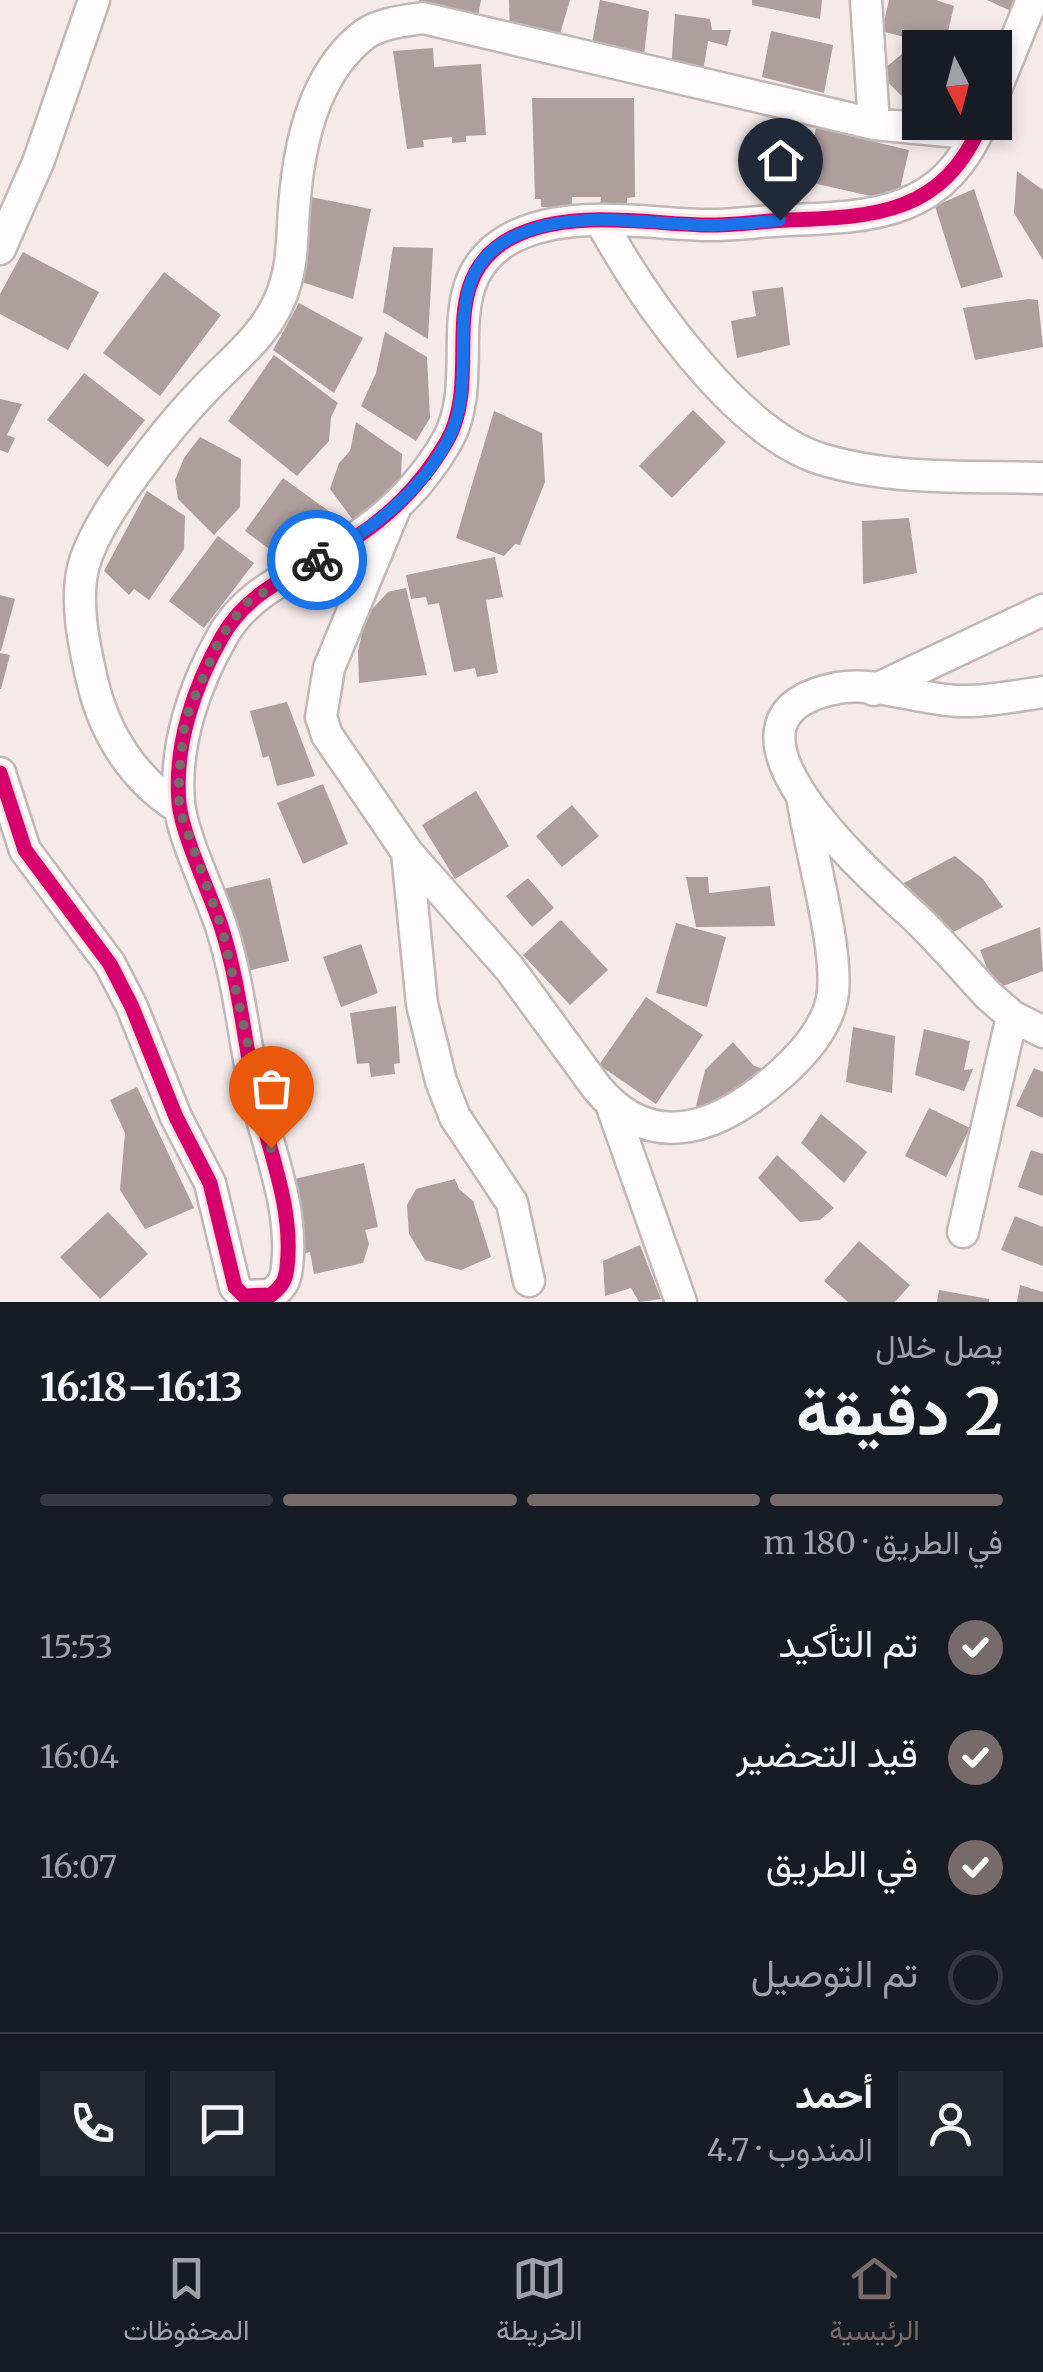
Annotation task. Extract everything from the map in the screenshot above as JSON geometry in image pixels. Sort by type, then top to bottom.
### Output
[{"type":"street","points":[[0,249],[40,160],[94,0]]},
{"type":"street","points":[[866,0],[874,124]]},
{"type":"street","points":[[1012,49],[1032,0]]},
{"type":"street","points":[[179,808],[153,792],[136,772],[99,710],[79,594],[84,565],[127,486],[191,403],[252,342],[280,301],[292,257],[300,147],[331,76],[366,34],[395,22],[423,18],[874,124],[902,127]]},
{"type":"street","points":[[0,773],[26,850],[110,964],[132,1007],[176,1117],[210,1183],[235,1287],[244,1296],[270,1295],[284,1282],[288,1266],[282,1199],[228,953],[179,808],[185,720],[220,638],[260,592],[350,541],[396,505],[450,437],[459,410],[465,296],[481,260],[517,235],[600,220],[706,226],[888,213],[934,189],[959,164],[973,140]]},
{"type":"street","points":[[600,220],[629,274],[698,360],[762,426],[792,446],[819,458],[873,471],[1043,478]]},
{"type":"street","points":[[396,505],[329,668],[321,717],[335,751],[407,852],[510,969],[611,1104],[681,1302]]},
{"type":"street","points":[[874,690],[1043,610]]},
{"type":"street","points":[[1043,692],[961,701],[841,687],[797,704],[781,721],[780,752],[802,796],[870,879],[915,917],[1012,1016],[1043,1032]]},
{"type":"street","points":[[611,1104],[641,1124],[678,1128],[706,1123],[730,1115],[757,1096],[814,1039],[827,1016],[831,949],[802,796]]},
{"type":"street","points":[[407,852],[422,1004],[440,1081],[455,1117],[512,1203],[530,1281]]},
{"type":"street","points":[[963,1232],[1012,1016]]},
{"type":"building","points":[[419,0],[481,0],[477,22],[418,11]]},
{"type":"building","points":[[509,0],[570,0],[557,44],[510,36]]},
{"type":"building","points":[[600,0],[649,11],[644,55],[591,49]]},
{"type":"building","points":[[752,0],[822,0],[820,19],[752,5]]},
{"type":"building","points":[[889,0],[936,0],[954,6],[948,30],[902,30],[902,36],[882,31]]},
{"type":"building","points":[[987,0],[1018,0],[1013,12]]},
{"type":"building","points":[[675,14],[710,19],[712,30],[731,30],[727,46],[708,41],[703,72],[671,71]]},
{"type":"building","points":[[771,31],[833,45],[824,93],[762,77]]},
{"type":"building","points":[[433,48],[434,67],[481,64],[486,135],[466,136],[466,142],[452,143],[452,137],[423,140],[424,147],[407,149],[393,51]]},
{"type":"building","points":[[902,54],[902,97],[879,73]]},
{"type":"building","points":[[532,98],[634,98],[635,197],[627,198],[627,204],[600,204],[601,197],[572,197],[572,207],[541,207],[541,199],[535,199]]},
{"type":"building","points":[[816,128],[909,150],[897,202],[804,181]]},
{"type":"building","points":[[1017,171],[1043,190],[1043,260],[1014,213]]},
{"type":"building","points":[[974,189],[1003,277],[961,288],[935,206]]},
{"type":"building","points":[[311,197],[371,209],[353,299],[296,280]]},
{"type":"building","points":[[393,247],[433,248],[428,339],[383,312]]},
{"type":"building","points":[[23,252],[99,292],[68,350],[0,314],[0,294]]},
{"type":"building","points":[[164,272],[221,315],[160,396],[103,353]]},
{"type":"building","points":[[783,287],[790,345],[737,358],[731,321],[756,316],[752,291]]},
{"type":"building","points":[[1038,300],[1043,347],[975,360],[963,308]]},
{"type":"building","points":[[299,303],[363,338],[334,393],[273,350]]},
{"type":"building","points":[[385,332],[427,357],[430,418],[416,441],[361,406],[376,373]]},
{"type":"building","points":[[274,355],[338,403],[331,417],[329,441],[297,476],[228,421]]},
{"type":"building","points":[[84,373],[145,420],[108,467],[47,420]]},
{"type":"building","points":[[0,399],[22,404],[7,435],[15,438],[8,453],[0,450]]},
{"type":"building","points":[[693,410],[726,442],[672,498],[639,466]]},
{"type":"building","points":[[494,411],[542,433],[545,482],[520,545],[515,544],[504,556],[456,538]]},
{"type":"building","points":[[356,422],[402,454],[401,477],[390,499],[356,524],[330,489],[339,463],[350,451]]},
{"type":"building","points":[[200,437],[241,459],[240,507],[214,535],[178,499],[175,480],[184,458]]},
{"type":"building","points":[[283,478],[330,512],[291,565],[245,531]]},
{"type":"building","points":[[147,491],[185,516],[184,549],[149,600],[134,589],[129,595],[104,571]]},
{"type":"building","points":[[909,518],[917,573],[863,584],[862,521]]},
{"type":"building","points":[[218,536],[254,563],[204,628],[169,601]]},
{"type":"building","points":[[495,557],[503,597],[486,600],[498,673],[477,677],[475,668],[454,672],[439,603],[428,605],[426,597],[411,599],[406,575]]},
{"type":"building","points":[[406,588],[427,675],[359,683],[358,651],[363,629],[358,624],[388,592]]},
{"type":"building","points":[[0,595],[15,599],[1,651],[0,651]]},
{"type":"building","points":[[0,653],[10,655],[1,689],[0,689]]},
{"type":"building","points":[[287,702],[315,776],[277,786],[269,756],[263,758],[250,711]]},
{"type":"building","points":[[323,784],[348,844],[303,864],[277,803]]},
{"type":"building","points":[[476,791],[509,846],[455,879],[422,825]]},
{"type":"building","points":[[572,805],[599,836],[562,867],[536,836]]},
{"type":"building","points":[[955,856],[983,879],[1003,907],[941,938],[900,885]]},
{"type":"building","points":[[686,877],[708,877],[709,893],[770,886],[775,926],[696,927]]},
{"type":"building","points":[[270,878],[289,961],[243,972],[223,889]]},
{"type":"building","points":[[528,878],[554,908],[532,927],[506,896]]},
{"type":"building","points":[[561,920],[608,970],[570,1005],[523,955]]},
{"type":"building","points":[[676,923],[726,937],[707,1007],[656,993]]},
{"type":"building","points":[[1040,927],[1043,971],[995,989],[980,950]]},
{"type":"building","points":[[361,944],[378,993],[341,1007],[323,957]]},
{"type":"building","points":[[646,997],[703,1035],[656,1104],[599,1065]]},
{"type":"building","points":[[396,1006],[400,1063],[394,1064],[395,1074],[371,1077],[369,1063],[357,1064],[350,1013]]},
{"type":"building","points":[[853,1027],[895,1036],[892,1093],[846,1082]]},
{"type":"building","points":[[924,1029],[970,1041],[964,1070],[973,1069],[964,1091],[915,1075]]},
{"type":"building","points":[[733,1042],[754,1066],[767,1070],[713,1110],[696,1106],[705,1070]]},
{"type":"building","points":[[1034,1068],[1043,1072],[1043,1118],[1016,1106]]},
{"type":"building","points":[[137,1087],[194,1208],[145,1229],[120,1190],[125,1133],[110,1100]]},
{"type":"building","points":[[929,1108],[970,1128],[946,1177],[905,1156]]},
{"type":"building","points":[[821,1114],[867,1152],[844,1183],[801,1143]]},
{"type":"building","points":[[1031,1150],[1043,1154],[1043,1196],[1018,1187]]},
{"type":"building","points":[[777,1155],[834,1208],[820,1220],[800,1222],[758,1178]]},
{"type":"building","points":[[364,1163],[378,1227],[365,1230],[369,1244],[363,1263],[314,1274],[310,1252],[297,1255],[281,1182]]},
{"type":"building","points":[[455,1179],[459,1189],[473,1201],[491,1257],[461,1270],[425,1260],[409,1234],[407,1205],[416,1189]]},
{"type":"building","points":[[108,1212],[148,1254],[100,1299],[60,1257]]},
{"type":"building","points":[[1015,1216],[1043,1227],[1043,1266],[1001,1250]]},
{"type":"building","points":[[859,1241],[910,1285],[895,1302],[848,1302],[824,1281]]},
{"type":"building","points":[[640,1245],[661,1299],[639,1302],[631,1288],[605,1296],[603,1261]]},
{"type":"building","points":[[1020,1285],[1043,1292],[1043,1302],[1017,1302]]},
{"type":"building","points":[[939,1290],[989,1299],[989,1302],[937,1302]]},
{"type":"cycle path","points":[[0,773],[25,850],[110,964],[132,1007],[176,1117],[210,1183],[235,1287],[244,1296],[271,1295],[286,1272],[284,1202],[256,1096],[227,947],[179,803],[180,760],[188,717],[222,637],[234,619],[263,592],[366,530],[406,496],[428,470],[447,441],[457,415],[466,303],[473,278],[488,255],[513,237],[535,228],[582,220],[713,225],[878,212],[927,193],[948,176],[973,140]]},
{"type":"way so far","points":[[271,1148],[257,1100],[222,928],[179,808],[179,775],[185,720],[220,638],[246,603],[317,560]]},
{"type":"route","points":[[317,560],[378,522],[425,474],[450,437],[459,410],[465,296],[481,260],[497,247],[517,235],[579,221],[706,226],[780,220]]}]
